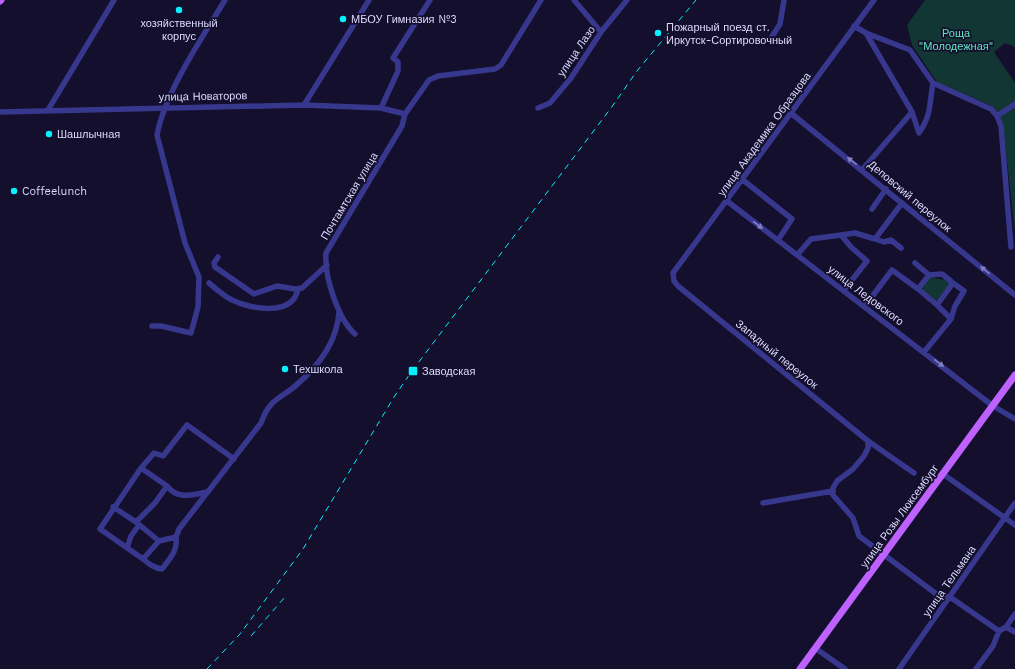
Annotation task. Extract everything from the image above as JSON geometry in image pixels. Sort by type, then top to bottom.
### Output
[{"type":"main road","name":"улица Розы Люксембург","points":[[800,669],[1015,375]]},
{"type":"street","points":[[48,110],[114,0]]},
{"type":"street","points":[[152,326],[161,326],[191,333],[198,307],[199,277],[185,243],[157,141],[159,123],[180,77],[226,0]]},
{"type":"street","points":[[304,105],[369,0]]},
{"type":"street","points":[[381,108],[398,71],[398,62],[393,58],[430,0]]},
{"type":"street","name":"Почтамтская улица","points":[[355,334],[345,323],[339,312],[327,265],[326,254],[402,126],[405,114],[428,80],[438,76],[495,69],[501,65],[541,0]]},
{"type":"street","points":[[574,0],[601,32]]},
{"type":"street","name":"улица Лазо","points":[[538,108],[550,103],[567,83],[601,32],[627,0]]},
{"type":"street","points":[[771,38],[780,24],[784,0]]},
{"type":"street","name":"улица Академика Образцова","points":[[674,281],[673,274],[792,114],[874,0]]},
{"type":"street","points":[[854,26],[866,33],[910,50],[933,83],[991,109],[997,116],[1001,126],[1011,247]]},
{"type":"street","points":[[866,33],[912,112],[919,133],[927,121],[933,83]]},
{"type":"street","points":[[997,116],[1015,104]]},
{"type":"street","name":"улица Новаторов","points":[[0,112],[304,105],[381,108],[405,114]]},
{"type":"street","points":[[862,170],[912,112]]},
{"type":"street","name":"Деповский переулок","points":[[792,114],[1015,295]]},
{"type":"street","points":[[742,180],[792,219],[778,240]]},
{"type":"street","points":[[872,209],[886,190]]},
{"type":"street","name":"улица Ледовского","points":[[727,201],[993,406],[1015,419]]},
{"type":"street","points":[[875,239],[902,203]]},
{"type":"street","points":[[797,255],[811,239],[842,235],[859,234],[884,242],[891,240],[901,248]]},
{"type":"street","points":[[842,235],[851,247],[867,261],[844,290]]},
{"type":"street","points":[[218,257],[214,262],[215,266],[251,293],[259,293],[277,286],[298,289],[302,288],[327,265]]},
{"type":"street","points":[[915,262],[930,275]]},
{"type":"street","points":[[865,306],[892,270],[918,289],[951,319]]},
{"type":"street","points":[[918,289],[930,275],[942,274],[964,291],[955,306],[951,319],[924,352]]},
{"type":"street","name":"Западный переулок","points":[[674,281],[678,286],[868,441],[914,473]]},
{"type":"street","points":[[209,283],[231,300],[263,308],[274,308],[290,302],[296,296],[298,289]]},
{"type":"street","points":[[937,305],[954,283]]},
{"type":"street","points":[[234,459],[187,425],[163,456],[154,453],[141,468],[101,526],[101,530],[155,568],[162,569],[176,548],[176,537],[179,529],[234,459],[261,422],[268,408],[278,397],[299,382],[330,346],[338,325],[339,312]]},
{"type":"street","points":[[868,441],[868,448],[864,456],[854,469],[837,481],[833,488],[839,502],[853,518],[859,536],[939,596],[950,597],[999,631]]},
{"type":"street","points":[[141,468],[167,486],[172,492],[180,496],[207,492]]},
{"type":"street","points":[[943,474],[1015,525]]},
{"type":"street","points":[[127,548],[137,523],[155,503],[167,486]]},
{"type":"street","points":[[763,503],[833,491]]},
{"type":"street","name":"улица Тельмана","points":[[899,669],[1015,503]]},
{"type":"street","points":[[114,507],[159,541]]},
{"type":"street","points":[[143,559],[159,541],[176,537]]},
{"type":"street","points":[[976,669],[993,646],[999,631],[1006,627],[1015,614]]},
{"type":"street","points":[[1006,627],[1015,632]]},
{"type":"street","points":[[815,648],[845,669]]},
{"type":"green space","name":"Роща \"Молодежная\"","points":[[925,0],[1015,0],[1015,47],[1005,43],[994,52],[1015,83],[1015,101],[997,113],[992,106],[937,82],[912,45],[907,25]]},
{"type":"green space","points":[[1015,107],[1015,234],[1003,124],[1000,116]]},
{"type":"green space","points":[[930,277],[945,280],[950,284],[936,301],[921,289]]},
{"type":"railway","points":[[207,669],[240,634],[303,549],[394,397],[412,371],[611,108],[637,71],[696,0]]},
{"type":"railway","points":[[251,636],[285,597]]},
{"type":"place","name":"хозяйственный корпус","points":[[179,10]]},
{"type":"place","name":"МБОУ Гимназия №3","points":[[343,19]]},
{"type":"place","name":"Пожарный поезд ст. Иркутск-Сортировочный","points":[[658,33]]},
{"type":"place","name":"Шашлычная","points":[[49,134]]},
{"type":"place","name":"Coffeelunch","points":[[14,191]]},
{"type":"place","name":"Техшкола","points":[[285,369]]},
{"type":"place","name":"Заводская","points":[[413,371]]}]
